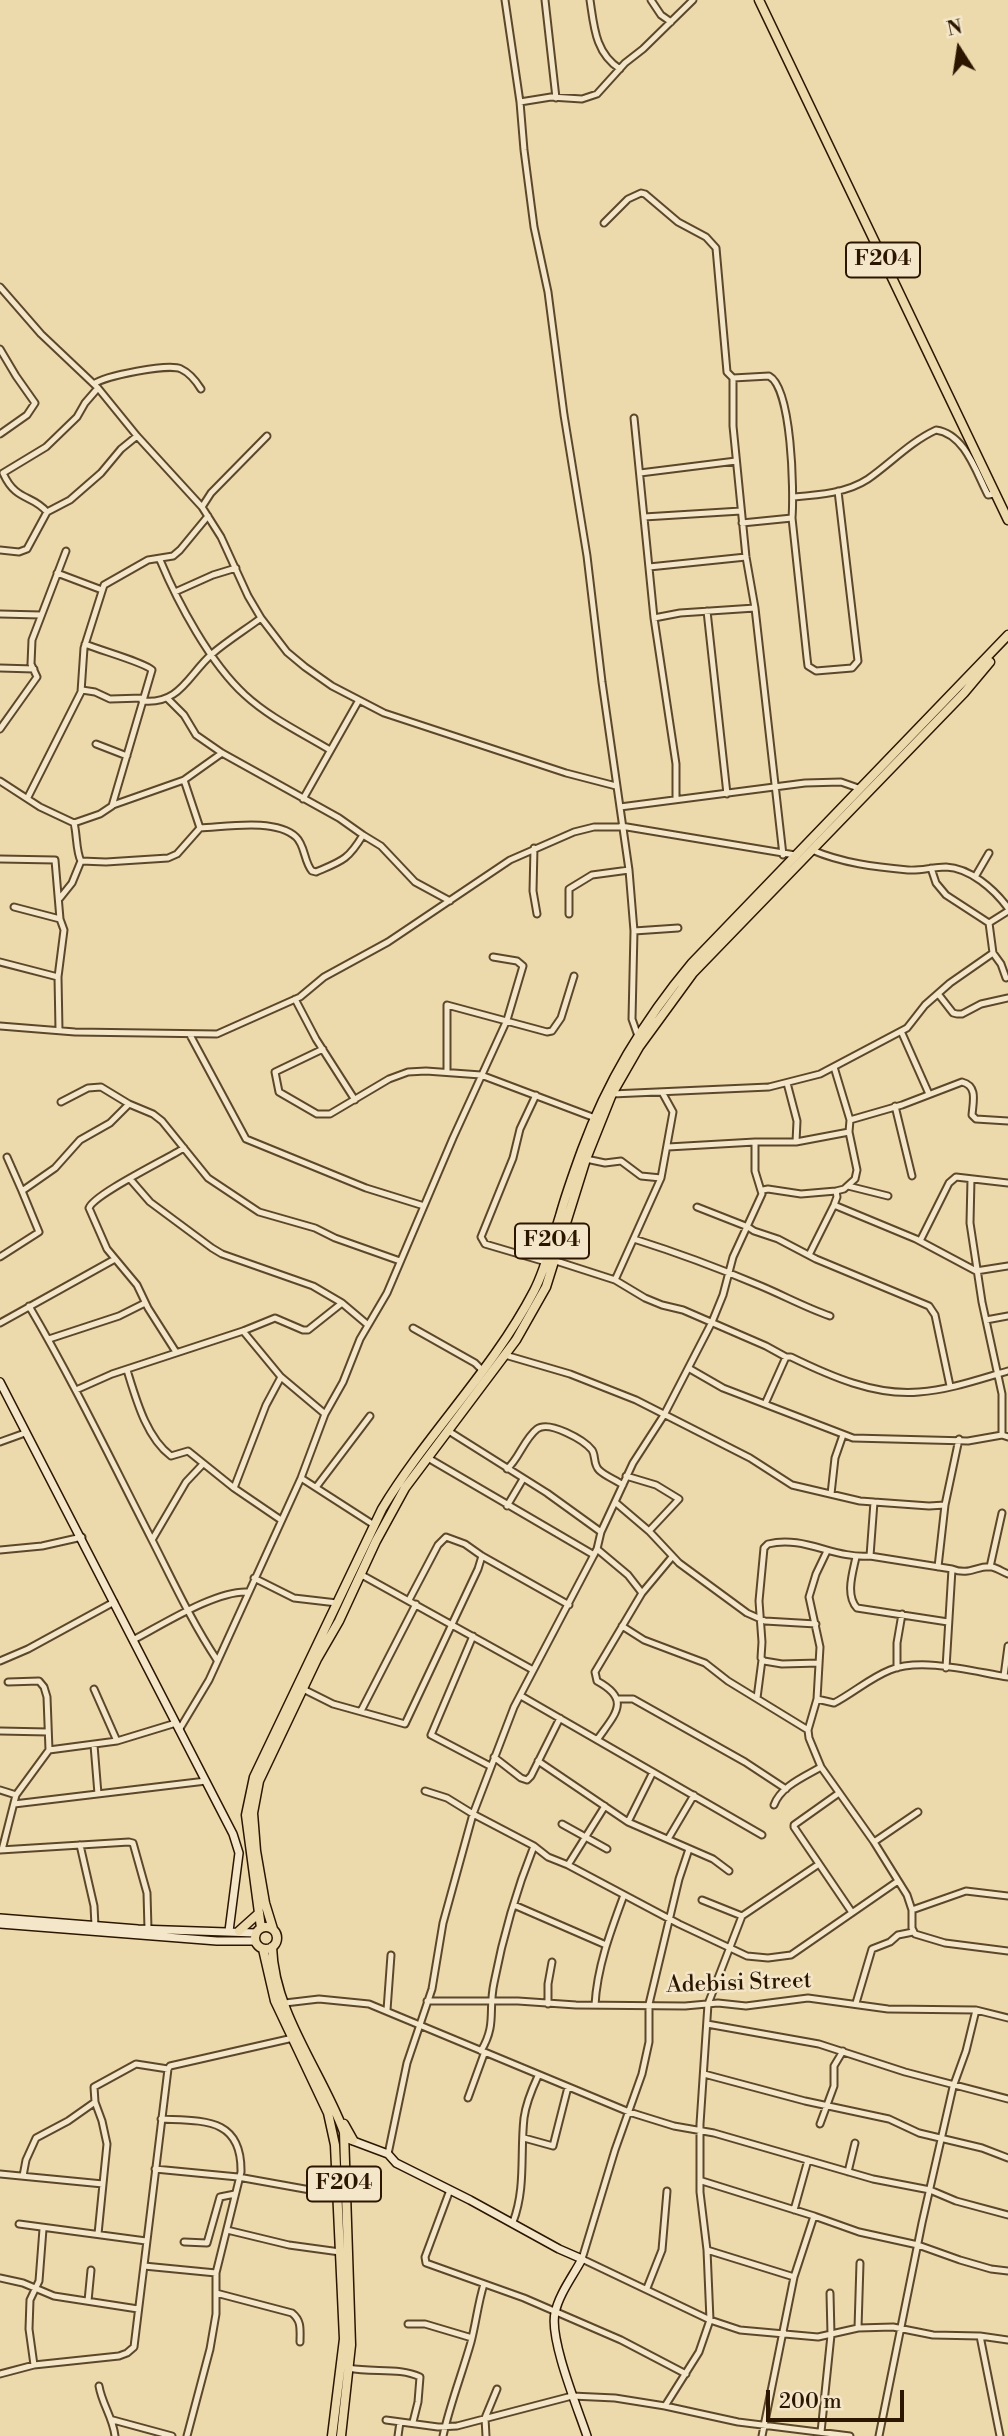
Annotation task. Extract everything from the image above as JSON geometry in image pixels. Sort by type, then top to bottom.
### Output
[{"type":"main road","name":"F204","points":[[760,0],[1008,520]]},
{"type":"main road","name":"F204","points":[[257,1934],[258,1914],[246,1815],[257,1769],[374,1525],[403,1476],[510,1335],[535,1289],[582,1149],[609,1088],[638,1036],[692,963],[1008,635]]},
{"type":"main road","name":"F204","points":[[341,2436],[351,2334],[349,2141],[336,2110],[270,1986],[268,1948],[277,1936],[265,1903],[256,1851],[254,1797],[263,1771],[405,1488],[505,1355],[526,1325],[546,1287],[586,1159],[612,1094],[639,1048],[692,973],[964,693],[1008,643]]},
{"type":"main road","points":[[239,1931],[258,1914]]},
{"type":"main road","points":[[268,1948],[257,1934],[267,1927],[273,1930]]},
{"type":"main road","name":"F204","points":[[268,1948],[293,2038],[328,2113],[334,2139],[344,2339],[332,2436]]},
{"type":"street","points":[[505,0],[534,227],[548,292],[629,870],[634,932],[632,1019],[638,1036]]},
{"type":"street","points":[[545,0],[556,98]]},
{"type":"street","points":[[590,0],[599,45],[612,64],[620,69]]},
{"type":"street","points":[[652,0],[662,15],[671,22]]},
{"type":"street","points":[[520,102],[532,98],[572,100],[592,97],[693,0]]},
{"type":"street","points":[[604,223],[628,199],[640,193],[645,194],[678,222],[706,237],[716,248],[727,372],[733,378],[733,426],[742,523],[770,728],[783,855]]},
{"type":"street","points":[[0,287],[41,334],[96,386],[137,436],[202,507],[261,618],[288,652],[305,667],[332,686],[384,713],[566,773],[616,786]]},
{"type":"street","points":[[0,297],[6,292]]},
{"type":"street","points":[[0,349],[35,403],[27,415],[0,435]]},
{"type":"street","points":[[47,512],[41,505],[17,494],[3,473],[46,447],[77,417],[96,386],[106,378],[161,366],[174,366],[188,373],[201,389]]},
{"type":"street","points":[[733,378],[763,375],[769,376],[777,383],[789,432],[792,518],[808,666],[816,671],[852,668],[858,662],[838,491]]},
{"type":"street","points":[[634,418],[654,618],[676,764],[676,798]]},
{"type":"street","points":[[793,497],[838,491],[869,478],[897,455],[936,430],[953,436],[962,446],[988,495],[995,494]]},
{"type":"street","points":[[0,550],[19,552],[27,549],[47,512],[70,500],[137,436]]},
{"type":"street","points":[[202,507],[211,493],[267,436]]},
{"type":"street","points":[[640,473],[736,461]]},
{"type":"street","points":[[644,517],[741,511]]},
{"type":"street","points":[[28,797],[82,690],[81,660],[102,590],[109,580],[148,560],[173,556],[208,516]]},
{"type":"street","points":[[742,523],[792,518]]},
{"type":"street","points":[[0,729],[37,677],[31,664],[30,648],[66,551]]},
{"type":"street","points":[[649,568],[746,557]]},
{"type":"street","points":[[160,560],[211,655],[244,694],[272,716],[330,750]]},
{"type":"street","points":[[175,592],[236,568]]},
{"type":"street","points":[[57,573],[102,590]]},
{"type":"street","points":[[654,618],[755,608]]},
{"type":"street","points":[[707,611],[727,794]]},
{"type":"street","points":[[0,614],[41,615]]},
{"type":"street","points":[[82,690],[110,699],[168,699],[211,655],[261,618]]},
{"type":"street","points":[[85,643],[151,668],[112,806]]},
{"type":"street","points":[[0,668],[34,669]]},
{"type":"street","points":[[168,699],[184,716],[196,735],[222,753],[339,818],[381,846],[415,883],[450,901]]},
{"type":"street","points":[[303,799],[359,700]]},
{"type":"street","points":[[96,744],[127,756]]},
{"type":"street","points":[[0,781],[40,807],[74,823],[184,780],[222,753]]},
{"type":"street","points":[[184,780],[200,828]]},
{"type":"street","points":[[620,807],[805,783],[841,782],[861,789]]},
{"type":"street","points":[[74,823],[81,861]]},
{"type":"street","points":[[81,861],[167,858],[177,855],[200,828],[264,826],[286,830],[300,842],[308,867],[316,872],[351,855],[363,835]]},
{"type":"street","points":[[0,1026],[217,1034],[295,999],[345,964],[378,947],[450,901],[509,860],[534,848],[594,827],[622,827],[795,855]]},
{"type":"street","points":[[534,848],[533,891],[537,914]]},
{"type":"street","points":[[811,850],[856,864],[925,871],[931,868],[958,869],[975,877],[1008,909],[989,923]]},
{"type":"street","points":[[975,877],[989,853]]},
{"type":"street","points":[[0,859],[55,860],[60,919],[64,930],[58,977],[59,1030]]},
{"type":"street","points":[[60,898],[72,883],[81,861]]},
{"type":"street","points":[[931,868],[936,883],[946,895],[989,923],[993,953],[1006,978]]},
{"type":"street","points":[[569,914],[569,888],[592,875],[629,870]]},
{"type":"street","points":[[14,907],[60,919]]},
{"type":"street","points":[[634,932],[678,928]]},
{"type":"street","points":[[612,1094],[769,1087],[820,1074],[907,1028],[925,1005],[950,983],[993,953]]},
{"type":"street","points":[[49,1750],[117,1741],[178,1727],[209,1680],[301,1478],[326,1414],[368,1325],[387,1293],[507,1020],[523,966],[517,961],[493,957]]},
{"type":"street","points":[[0,962],[58,977]]},
{"type":"street","points":[[447,1072],[447,1005],[547,1032],[552,1031],[561,1018],[574,976]]},
{"type":"street","points":[[939,995],[953,1013],[957,1014],[981,1004],[1008,998]]},
{"type":"street","points":[[295,999],[355,1100]]},
{"type":"street","points":[[901,1031],[929,1094]]},
{"type":"street","points":[[190,1035],[246,1139],[366,1188],[424,1206]]},
{"type":"street","points":[[323,1049],[275,1072],[279,1092],[322,1115],[330,1114],[389,1079],[408,1072],[447,1072],[481,1075],[595,1118]]},
{"type":"street","points":[[763,1191],[768,1189],[801,1194],[836,1191],[848,1186],[855,1179],[857,1170],[849,1132],[850,1121],[834,1067]]},
{"type":"street","points":[[787,1083],[797,1121],[796,1142]]},
{"type":"street","points":[[850,1121],[945,1087],[967,1083],[974,1092],[972,1115],[976,1119],[1008,1121]]},
{"type":"street","points":[[61,1102],[96,1086],[107,1089],[162,1121],[208,1178],[259,1212],[315,1227],[335,1238],[400,1261]]},
{"type":"street","points":[[615,1280],[661,1178],[673,1112],[662,1092]]},
{"type":"street","points":[[536,1095],[520,1129],[513,1158],[481,1237],[485,1244],[546,1262]]},
{"type":"street","points":[[22,1191],[55,1168],[80,1140],[110,1123],[129,1104]]},
{"type":"street","points":[[895,1106],[912,1176]]},
{"type":"street","points":[[668,1147],[796,1142],[849,1132]]},
{"type":"street","points":[[388,2154],[407,2063],[427,2001],[443,1923],[472,1814],[521,1696],[595,1552],[626,1476],[690,1369],[712,1322],[733,1257],[763,1191],[755,1171],[755,1142]]},
{"type":"street","points":[[176,1352],[145,1303],[137,1285],[107,1249],[89,1205],[184,1148]]},
{"type":"street","points":[[0,1256],[39,1232],[7,1157]]},
{"type":"street","points":[[586,1159],[605,1163],[621,1161],[641,1175],[661,1178]]},
{"type":"street","points":[[920,1241],[949,1183],[956,1177],[1008,1183]]},
{"type":"street","points":[[130,1179],[150,1202],[222,1254],[313,1286],[342,1303],[368,1325]]},
{"type":"street","points":[[690,1369],[723,1388],[861,1440],[968,1441],[1005,1436],[1002,1394],[976,1270],[970,1223],[971,1179]]},
{"type":"street","points":[[848,1186],[888,1196]]},
{"type":"street","points":[[809,1255],[838,1197],[836,1191]]},
{"type":"street","points":[[834,1205],[920,1241],[976,1270],[1008,1266]]},
{"type":"street","points":[[697,1207],[778,1239],[933,1309],[950,1386]]},
{"type":"street","points":[[634,1239],[676,1252],[830,1317]]},
{"type":"street","points":[[0,1323],[115,1259]]},
{"type":"street","points":[[556,1261],[615,1280],[645,1298],[712,1322],[831,1375],[884,1391],[923,1392],[1008,1371]]},
{"type":"street","points":[[49,1339],[119,1316],[145,1303]]},
{"type":"street","points":[[76,1391],[112,1374],[277,1318],[305,1331],[342,1303]]},
{"type":"street","points":[[29,1306],[49,1339],[188,1612],[217,1660]]},
{"type":"street","points":[[986,1320],[1008,1316]]},
{"type":"street","points":[[413,1328],[475,1363],[483,1371]]},
{"type":"street","points":[[243,1331],[281,1377],[326,1414]]},
{"type":"street","points":[[505,1355],[605,1387],[750,1458],[772,1471],[785,1483],[860,1501],[945,1505]]},
{"type":"street","points":[[765,1404],[786,1357]]},
{"type":"street","points":[[127,1370],[135,1398],[160,1448],[171,1456],[186,1451],[281,1520]]},
{"type":"street","points":[[234,1488],[266,1405],[281,1377]]},
{"type":"street","points":[[1,1385],[82,1537],[233,1834],[239,1850],[229,1931]]},
{"type":"street","points":[[317,1486],[370,1416]]},
{"type":"street","points":[[507,1469],[537,1429],[557,1427],[593,1451],[600,1471],[623,1485]]},
{"type":"street","points":[[447,1430],[547,1493],[601,1532]]},
{"type":"street","points":[[0,1442],[25,1433]]},
{"type":"street","points":[[831,1494],[835,1458],[842,1435]]},
{"type":"street","points":[[938,1567],[945,1505],[958,1439]]},
{"type":"street","points":[[428,1458],[507,1506],[595,1552],[628,1575],[642,1593]]},
{"type":"street","points":[[152,1540],[186,1482],[203,1464]]},
{"type":"street","points":[[626,1476],[656,1485],[679,1499],[649,1531]]},
{"type":"street","points":[[301,1478],[374,1525]]},
{"type":"street","points":[[507,1506],[523,1479]]},
{"type":"street","points":[[615,1502],[649,1531],[673,1557],[759,1620],[816,1624]]},
{"type":"street","points":[[870,1556],[874,1502]]},
{"type":"street","points":[[990,1567],[1002,1513]]},
{"type":"street","points":[[0,1550],[42,1546],[82,1537]]},
{"type":"street","points":[[409,1600],[438,1545],[446,1537],[465,1544],[569,1605]]},
{"type":"street","points":[[757,1698],[762,1660],[760,1580],[764,1548],[768,1544],[801,1542],[856,1557],[870,1556],[960,1572],[973,1572],[990,1567],[1008,1574]]},
{"type":"street","points":[[827,1550],[809,1597],[820,1636],[817,1699],[808,1730],[821,1767],[898,1881],[912,1910],[913,1931],[919,1937],[1008,1951]]},
{"type":"street","points":[[303,1689],[333,1704],[405,1724],[482,1556]]},
{"type":"street","points":[[597,1740],[615,1714],[618,1699],[613,1691],[597,1681],[595,1676],[642,1593],[673,1557]]},
{"type":"street","points":[[856,1557],[850,1594],[853,1604],[864,1610],[948,1622]]},
{"type":"street","points":[[946,1668],[952,1569]]},
{"type":"street","points":[[360,1574],[533,1670]]},
{"type":"street","points":[[254,1578],[294,1598],[337,1603]]},
{"type":"street","points":[[133,1640],[230,1594],[248,1592]]},
{"type":"street","points":[[0,1661],[28,1649],[114,1602]]},
{"type":"street","points":[[361,1711],[416,1604]]},
{"type":"street","points":[[897,1668],[897,1643],[902,1614]]},
{"type":"street","points":[[622,1626],[645,1640],[705,1663],[728,1681],[808,1730]]},
{"type":"street","points":[[473,1636],[431,1735],[490,1766]]},
{"type":"street","points":[[817,1699],[834,1703],[869,1681],[897,1668],[946,1668],[1006,1676],[1008,1646]]},
{"type":"street","points":[[762,1660],[782,1664],[819,1663]]},
{"type":"street","points":[[8,1682],[39,1681],[44,1687],[49,1714],[49,1750],[16,1795],[1,1850],[133,1843],[147,1893],[148,1929]]},
{"type":"street","points":[[94,1689],[117,1741]]},
{"type":"street","points":[[521,1696],[762,1835]]},
{"type":"street","points":[[618,1699],[633,1699],[745,1762],[786,1789]]},
{"type":"street","points":[[494,1757],[527,1780],[560,1718]]},
{"type":"street","points":[[0,1731],[48,1732]]},
{"type":"street","points":[[94,1745],[98,1794]]},
{"type":"street","points":[[538,1761],[628,1822],[712,1859],[729,1871]]},
{"type":"street","points":[[774,1805],[786,1789],[821,1767]]},
{"type":"street","points":[[628,1822],[653,1772]]},
{"type":"street","points":[[14,1804],[206,1781]]},
{"type":"street","points":[[0,1790],[16,1795]]},
{"type":"street","points":[[425,1791],[447,1798],[534,1846],[548,1857],[729,1947],[738,1954],[758,1959],[791,1955],[898,1881]]},
{"type":"street","points":[[839,1793],[793,1826],[852,1912]]},
{"type":"street","points":[[668,1839],[694,1795]]},
{"type":"street","points":[[568,1865],[606,1806]]},
{"type":"street","points":[[874,1842],[918,1812]]},
{"type":"street","points":[[562,1824],[607,1849]]},
{"type":"street","points":[[80,1846],[94,1906],[95,1926]]},
{"type":"street","points":[[468,2098],[491,2030],[492,2000],[505,1933],[534,1846]]},
{"type":"street","points":[[587,2436],[572,2396],[556,2333],[555,2313],[582,2259],[615,2150],[642,2074],[649,2042],[649,2004],[689,1849]]},
{"type":"street","points":[[665,2406],[699,2352],[710,2320],[707,2250],[702,2213],[700,2130],[708,2004],[742,1916],[819,1864]]},
{"type":"street","points":[[912,1910],[964,1891],[1008,1896]]},
{"type":"street","points":[[595,2005],[595,1992],[606,1945],[624,1895]]},
{"type":"street","points":[[702,1900],[742,1916]]},
{"type":"street","points":[[513,1905],[606,1945]]},
{"type":"street","points":[[0,1918],[257,1934]]},
{"type":"street","points":[[0,1924],[216,1941],[257,1934]]},
{"type":"street","points":[[856,2003],[872,1949],[890,1942],[898,1935],[913,1931]]},
{"type":"street","points":[[387,2010],[391,1955]]},
{"type":"street","points":[[548,2004],[552,1962]]},
{"type":"street","name":"Adebisi Street","points":[[427,2001],[450,2003],[492,2000],[685,2007],[708,2004],[746,2006],[808,1998],[888,2009],[976,2010],[1008,2018]]},
{"type":"street","points":[[285,2003],[307,2000],[360,2001],[629,2112],[848,2172],[930,2190],[956,2201],[1008,2215]]},
{"type":"street","points":[[879,2436],[953,2087],[966,2051],[976,2010]]},
{"type":"street","points":[[707,2024],[795,2038],[953,2087],[1008,2099]]},
{"type":"street","points":[[0,2374],[34,2365],[111,2357],[127,2353],[134,2347],[168,2069],[170,2066],[210,2056],[293,2038]]},
{"type":"street","points":[[820,2124],[834,2085],[834,2066],[843,2051]]},
{"type":"street","points":[[98,2234],[107,2144],[103,2120],[95,2102],[94,2087],[136,2064],[168,2069]]},
{"type":"street","points":[[704,2074],[805,2101],[889,2119],[919,2133],[982,2148],[1008,2158]]},
{"type":"street","points":[[513,2222],[522,2186],[524,2119],[538,2076]]},
{"type":"street","points":[[524,2138],[553,2146],[568,2087]]},
{"type":"street","points":[[23,2176],[26,2160],[36,2138],[68,2121],[95,2102]]},
{"type":"street","points":[[161,2119],[219,2124],[236,2142],[242,2162],[242,2172],[216,2273],[216,2314],[210,2349],[187,2436]]},
{"type":"street","points":[[334,2139],[388,2154],[396,2164],[513,2222],[559,2249],[710,2320],[740,2330],[831,2335],[858,2328],[901,2328],[933,2335],[980,2336],[1008,2340]]},
{"type":"street","points":[[848,2172],[855,2143]]},
{"type":"street","points":[[794,2210],[808,2160]]},
{"type":"street","points":[[155,2169],[239,2177],[338,2195]]},
{"type":"street","points":[[0,2174],[103,2184]]},
{"type":"street","points":[[702,2181],[859,2232],[918,2245],[991,2269],[1008,2271]]},
{"type":"street","points":[[450,2190],[425,2257],[426,2263],[524,2298],[621,2340],[686,2374]]},
{"type":"street","points":[[646,2288],[662,2250],[667,2191]]},
{"type":"street","points":[[184,2242],[207,2243],[220,2196],[235,2194]]},
{"type":"street","points":[[762,2436],[762,2424],[794,2277],[814,2216]]},
{"type":"street","points":[[215,2220],[228,2227],[289,2245],[340,2252]]},
{"type":"street","points":[[19,2224],[146,2241]]},
{"type":"street","points":[[34,2365],[29,2329],[30,2300],[39,2281],[43,2229]]},
{"type":"street","points":[[707,2250],[794,2277]]},
{"type":"street","points":[[858,2328],[860,2263]]},
{"type":"street","points":[[144,2266],[216,2273]]},
{"type":"street","points":[[89,2301],[91,2270]]},
{"type":"street","points":[[0,2278],[35,2287],[54,2296],[138,2309]]},
{"type":"street","points":[[443,2436],[454,2389],[472,2338],[484,2284]]},
{"type":"street","points":[[216,2293],[292,2313],[298,2318],[300,2325],[300,2342]]},
{"type":"street","points":[[821,2432],[831,2335],[830,2293]]},
{"type":"street","points":[[408,2324],[425,2324],[472,2338]]},
{"type":"street","points":[[980,2336],[1000,2436]]},
{"type":"street","points":[[349,2368],[420,2377],[413,2422]]},
{"type":"street","points":[[99,2386],[105,2407],[113,2420],[115,2436]]},
{"type":"street","points":[[485,2436],[485,2418],[497,2389]]},
{"type":"street","points":[[386,2420],[457,2426],[572,2396],[615,2398],[726,2420],[850,2436]]},
{"type":"street","points":[[113,2420],[172,2436]]},
{"type":"street","points":[[398,2436],[400,2422]]}]
